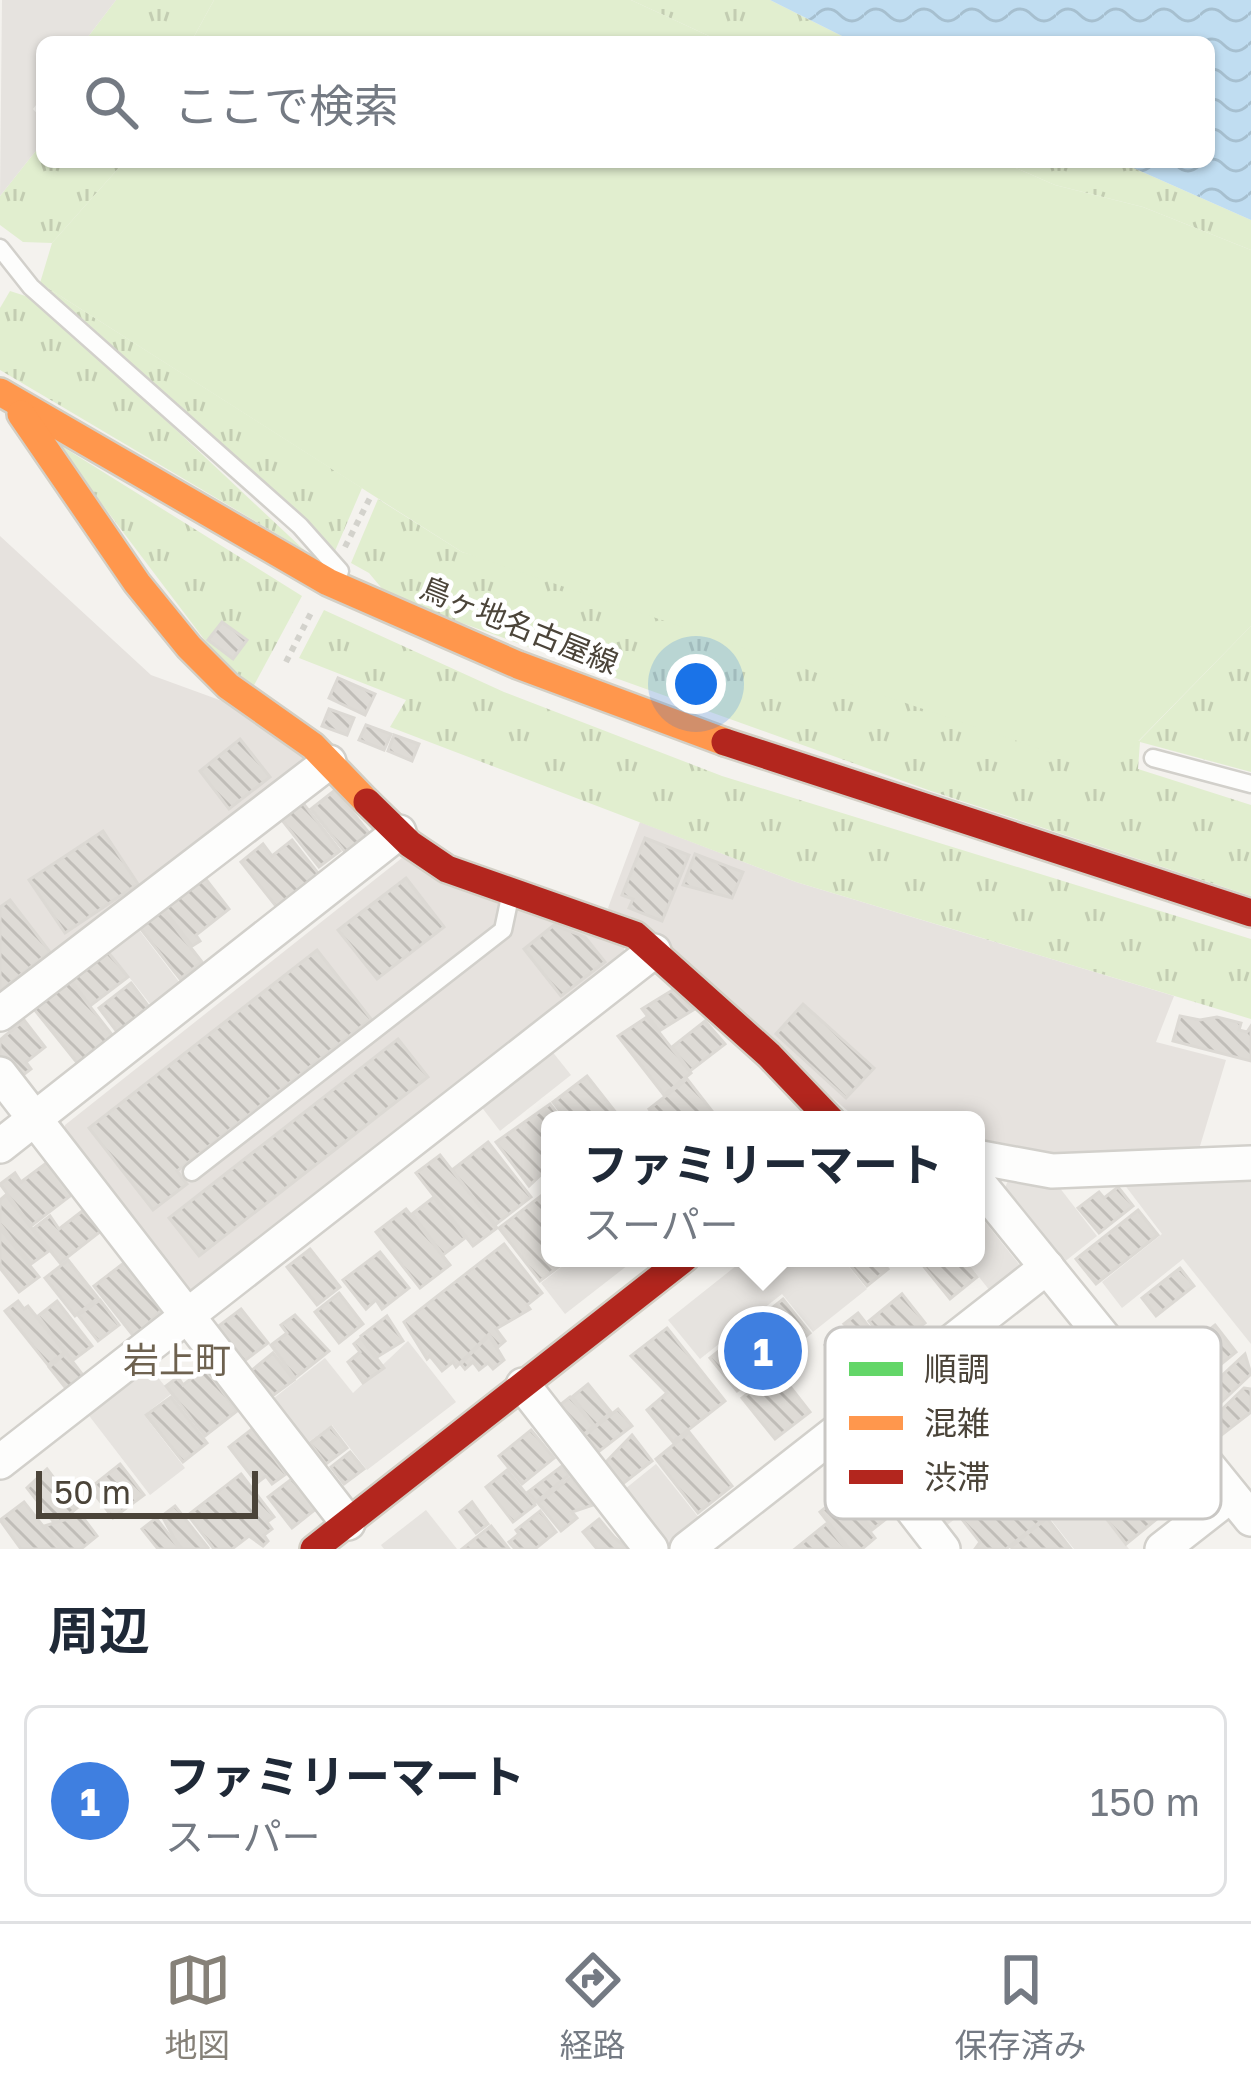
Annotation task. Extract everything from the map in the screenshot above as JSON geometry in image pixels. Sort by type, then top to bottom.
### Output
[{"type":"street","name":"鳥ヶ地名古屋線","points":[[6,397],[332,574],[359,595],[518,665],[723,741],[1251,913]]},
{"type":"street","points":[[6,397],[163,613],[219,679],[329,762],[399,832],[444,868],[510,896],[610,923],[654,951],[822,1111]]},
{"type":"street","points":[[0,1014],[329,762]]},
{"type":"street","points":[[0,1146],[399,832]]},
{"type":"street","points":[[0,1462],[654,951]]},
{"type":"street","points":[[0,1074],[348,1523]]},
{"type":"street","points":[[985,1159],[1052,1171],[1251,1162]]},
{"type":"street","points":[[985,1191],[1096,1327]]},
{"type":"street","points":[[314,1549],[674,1267]]},
{"type":"street","points":[[970,1327],[1047,1267]]},
{"type":"street","points":[[523,1385],[651,1549]]},
{"type":"street","points":[[687,1549],[825,1441]]},
{"type":"street","points":[[1221,1482],[1241,1507]]},
{"type":"street","points":[[920,1519],[943,1549]]},
{"type":"street","points":[[1162,1549],[1218,1519]]},
{"type":"lane","points":[[0,248],[32,287],[300,526],[332,574]]},
{"type":"lane","points":[[1153,758],[1251,784]]},
{"type":"lane","points":[[192,1172],[503,930],[510,896]]},
{"type":"path","points":[[286,662],[372,494]]},
{"type":"shaded area","points":[[2,0],[116,0],[89,36],[36,36],[36,151],[0,196]]},
{"type":"shaded area","points":[[0,536],[151,675],[247,710],[313,755],[0,1003]]},
{"type":"shaded area","points":[[640,822],[796,882],[1174,996],[1156,1042],[1226,1060],[1197,1156],[1049,1161],[985,1148],[985,1111],[848,1111],[608,908]]},
{"type":"shaded area","points":[[402,858],[624,946],[624,963],[199,1292],[186,1291],[65,1140],[65,1125]]},
{"type":"shaded area","points":[[133,922],[183,987],[154,1009],[104,945]]},
{"type":"shaded area","points":[[551,1050],[571,1075],[500,1131],[480,1105]]},
{"type":"shaded area","points":[[1010,1176],[1056,1183],[1097,1236],[1063,1263],[1004,1190]]},
{"type":"shaded area","points":[[1251,1177],[1251,1344],[1183,1259],[1122,1308],[1102,1282],[1162,1234],[1124,1184]]},
{"type":"shaded area","points":[[985,1222],[1022,1268],[994,1296],[971,1267],[985,1267]]},
{"type":"shaded area","points":[[561,1267],[625,1267],[565,1314],[541,1283]]},
{"type":"shaded area","points":[[735,1267],[849,1267],[867,1289],[813,1332],[782,1294],[700,1359],[668,1320]]},
{"type":"shaded area","points":[[408,1341],[456,1402],[367,1470],[332,1425],[303,1446],[269,1402],[325,1358],[353,1393]]},
{"type":"shaded area","points":[[149,1366],[171,1394],[144,1415],[185,1468],[150,1495],[87,1413]]},
{"type":"shaded area","points":[[656,1464],[703,1523],[673,1547],[661,1545],[620,1493]]},
{"type":"shaded area","points":[[426,1510],[457,1549],[384,1549],[381,1545]]},
{"type":"shaded area","points":[[926,1519],[955,1519],[937,1533]]},
{"type":"shaded area","points":[[1050,1519],[1105,1519],[1129,1549],[1074,1549]]},
{"type":"green space","points":[[116,0],[214,0],[194,36],[89,36]]},
{"type":"green space","points":[[214,0],[631,0],[709,36],[194,36]]},
{"type":"green space","points":[[631,0],[770,0],[842,36],[709,36]]},
{"type":"green space","points":[[36,151],[36,168],[119,168],[52,243],[23,242],[0,225],[0,196]]},
{"type":"green space","points":[[119,168],[1016,168],[1055,185],[1143,207],[1251,250],[1251,626],[1108,772],[462,552],[40,283],[52,243]]},
{"type":"green space","points":[[1016,168],[1134,168],[1251,220],[1251,250],[1143,207],[1055,185]]},
{"type":"green space","points":[[40,283],[362,488],[335,551]]},
{"type":"green space","points":[[10,291],[38,300],[304,550],[0,370],[0,308]]},
{"type":"green space","points":[[55,442],[302,596],[252,689],[219,659]]},
{"type":"green space","points":[[378,499],[462,552],[1139,741],[1251,626],[1251,772],[1140,742],[1138,769],[1251,805],[1251,896],[931,791],[389,597],[369,573],[351,563]]},
{"type":"green space","points":[[324,610],[504,692],[722,776],[1251,939],[1251,1019],[796,882],[390,727],[406,700],[299,658]]},
{"type":"water","points":[[770,0],[1251,0],[1251,220],[1134,168],[1215,168],[1215,36],[842,36]]},
{"type":"building","points":[[222,622],[247,640],[233,659],[208,640]]},
{"type":"building","points":[[338,678],[375,694],[365,715],[329,698]]},
{"type":"building","points":[[329,709],[354,718],[347,735],[322,726]]},
{"type":"building","points":[[366,725],[391,734],[384,750],[359,740]]},
{"type":"building","points":[[394,735],[419,744],[412,761],[388,751]]},
{"type":"building","points":[[240,739],[270,777],[229,809],[200,771]]},
{"type":"building","points":[[335,790],[369,833],[345,852],[311,809]]},
{"type":"building","points":[[299,798],[340,851],[319,867],[278,815]]},
{"type":"building","points":[[103,831],[138,884],[65,933],[29,880]]},
{"type":"building","points":[[645,838],[689,855],[662,921],[629,908],[633,899],[622,895]]},
{"type":"building","points":[[292,840],[321,877],[279,910],[241,862],[263,844],[272,856]]},
{"type":"building","points":[[695,854],[743,872],[732,898],[683,885]]},
{"type":"building","points":[[201,873],[229,909],[196,935],[200,941],[192,946],[160,905]]},
{"type":"building","points":[[406,878],[444,927],[377,979],[338,930]]},
{"type":"building","points":[[10,900],[50,952],[0,991],[0,907]]},
{"type":"building","points":[[159,907],[202,962],[180,979],[137,924]]},
{"type":"building","points":[[554,925],[585,937],[605,962],[561,996],[524,949]]},
{"type":"building","points":[[317,950],[371,1019],[177,1171],[187,1184],[153,1210],[89,1128]]},
{"type":"building","points":[[108,952],[128,977],[90,1006],[67,975],[79,965],[84,971]]},
{"type":"building","points":[[66,976],[113,1036],[78,1064],[30,1004]]},
{"type":"building","points":[[131,983],[149,1007],[117,1032],[99,1008]]},
{"type":"building","points":[[676,988],[693,1010],[659,1031],[642,1009]]},
{"type":"building","points":[[803,1004],[874,1068],[846,1098],[776,1034]]},
{"type":"building","points":[[1180,1016],[1217,1017],[1241,1023],[1239,1030],[1247,1032],[1251,1026],[1251,1061],[1173,1041]]},
{"type":"building","points":[[647,1017],[691,1073],[664,1095],[618,1036]]},
{"type":"building","points":[[24,1020],[45,1047],[26,1062],[31,1069],[18,1079],[0,1056],[0,1040]]},
{"type":"building","points":[[705,1021],[725,1044],[690,1071],[672,1047]]},
{"type":"building","points":[[398,1039],[428,1077],[199,1256],[169,1218]]},
{"type":"building","points":[[587,1076],[615,1111],[560,1111],[553,1102]]},
{"type":"building","points":[[687,1079],[712,1111],[650,1111]]},
{"type":"building","points":[[550,1104],[555,1111],[541,1111],[541,1175],[529,1186],[496,1142]]},
{"type":"building","points":[[488,1142],[531,1197],[495,1225],[452,1170]]},
{"type":"building","points":[[440,1155],[497,1228],[473,1246],[416,1173]]},
{"type":"building","points":[[49,1161],[74,1193],[31,1226],[0,1184],[15,1173],[21,1182]]},
{"type":"building","points":[[1118,1187],[1133,1206],[1099,1233],[1078,1208],[1099,1192],[1104,1198]]},
{"type":"building","points":[[6,1195],[49,1251],[31,1264],[0,1224],[0,1200]]},
{"type":"building","points":[[541,1196],[541,1267],[558,1267],[540,1281],[499,1228]]},
{"type":"building","points":[[434,1197],[465,1238],[443,1255],[412,1214]]},
{"type":"building","points":[[85,1209],[101,1231],[60,1263],[33,1229],[50,1216],[59,1229]]},
{"type":"building","points":[[406,1209],[450,1265],[420,1288],[376,1232]]},
{"type":"building","points":[[1138,1210],[1158,1235],[1096,1284],[1076,1259]]},
{"type":"building","points":[[0,1228],[39,1277],[19,1292],[0,1268]]},
{"type":"building","points":[[504,1244],[542,1293],[527,1305],[530,1309],[496,1329],[505,1341],[498,1347],[489,1334],[456,1367],[453,1362],[442,1371],[430,1356],[427,1359],[404,1322]]},
{"type":"building","points":[[310,1249],[340,1287],[317,1305],[287,1267]]},
{"type":"building","points":[[380,1252],[409,1288],[382,1309],[376,1300],[366,1309],[343,1280]]},
{"type":"building","points":[[68,1260],[98,1298],[75,1316],[45,1278]]},
{"type":"building","points":[[125,1262],[162,1309],[135,1338],[94,1286]]},
{"type":"building","points":[[852,1267],[886,1267],[888,1269],[867,1286]]},
{"type":"building","points":[[924,1267],[969,1267],[977,1277],[950,1299]]},
{"type":"building","points":[[1180,1268],[1194,1286],[1156,1316],[1142,1298]]},
{"type":"building","points":[[339,1293],[363,1324],[339,1343],[315,1312]]},
{"type":"building","points":[[902,1294],[925,1323],[874,1327],[869,1321]]},
{"type":"building","points":[[783,1299],[810,1333],[737,1391],[710,1358]]},
{"type":"building","points":[[100,1300],[119,1325],[98,1341],[78,1315]]},
{"type":"building","points":[[18,1301],[24,1309],[28,1306],[65,1352],[48,1365],[5,1311]]},
{"type":"building","points":[[57,1301],[92,1346],[72,1361],[38,1316]]},
{"type":"building","points":[[241,1309],[268,1343],[243,1362],[216,1328]]},
{"type":"building","points":[[858,1313],[869,1327],[847,1327],[844,1324]]},
{"type":"building","points":[[295,1315],[329,1351],[295,1378],[271,1345],[287,1333],[281,1325]]},
{"type":"building","points":[[387,1316],[403,1341],[377,1357],[361,1336]]},
{"type":"building","points":[[667,1328],[725,1401],[673,1442],[647,1410],[667,1393],[631,1356]]},
{"type":"building","points":[[1221,1333],[1236,1352],[1221,1364]]},
{"type":"building","points":[[489,1335],[504,1360],[493,1369],[488,1363],[479,1370],[473,1362],[465,1369],[461,1364]]},
{"type":"building","points":[[361,1338],[384,1368],[363,1383],[348,1362],[360,1352],[354,1344]]},
{"type":"building","points":[[66,1353],[85,1378],[68,1391],[49,1367]]},
{"type":"building","points":[[273,1353],[294,1380],[271,1397],[251,1371]]},
{"type":"building","points":[[1245,1354],[1251,1374],[1221,1403],[1221,1376]]},
{"type":"building","points":[[205,1368],[237,1411],[205,1436],[166,1386],[178,1377],[183,1385]]},
{"type":"building","points":[[777,1370],[810,1412],[775,1439],[742,1398]]},
{"type":"building","points":[[588,1384],[611,1412],[595,1426],[572,1397]]},
{"type":"building","points":[[1244,1388],[1251,1389],[1251,1412],[1221,1435],[1221,1410]]},
{"type":"building","points":[[171,1397],[207,1443],[183,1462],[146,1415]]},
{"type":"building","points":[[570,1397],[594,1426],[579,1438],[555,1409]]},
{"type":"building","points":[[618,1409],[632,1426],[593,1456],[580,1439]]},
{"type":"building","points":[[331,1427],[347,1448],[326,1464],[310,1443]]},
{"type":"building","points":[[252,1429],[286,1474],[272,1484],[266,1476],[257,1483],[229,1447]]},
{"type":"building","points":[[531,1430],[554,1458],[522,1484],[499,1456]]},
{"type":"building","points":[[689,1432],[732,1486],[698,1513],[656,1459]]},
{"type":"building","points":[[632,1435],[652,1461],[620,1486],[603,1465]]},
{"type":"building","points":[[350,1452],[364,1469],[344,1484],[331,1467]]},
{"type":"building","points":[[120,1464],[144,1495],[113,1518],[90,1488]]},
{"type":"building","points":[[562,1466],[569,1475],[536,1502],[528,1492]]},
{"type":"building","points":[[47,1469],[77,1508],[56,1525],[27,1488]]},
{"type":"building","points":[[507,1470],[535,1505],[513,1522],[486,1487]]},
{"type":"building","points":[[241,1474],[274,1517],[267,1522],[272,1529],[264,1535],[268,1541],[263,1546],[249,1536],[232,1549],[214,1549],[188,1515]]},
{"type":"building","points":[[571,1477],[593,1505],[572,1512],[577,1518],[561,1531],[538,1503]]},
{"type":"building","points":[[293,1478],[317,1508],[292,1528],[268,1497]]},
{"type":"building","points":[[24,1502],[61,1549],[21,1549],[0,1520]]},
{"type":"building","points":[[472,1502],[488,1524],[476,1533],[460,1512]]},
{"type":"building","points":[[175,1506],[207,1549],[182,1549],[175,1540],[162,1516]]},
{"type":"building","points":[[540,1511],[556,1532],[535,1549],[515,1549],[509,1542],[519,1534],[516,1530]]},
{"type":"building","points":[[81,1515],[97,1536],[81,1549],[62,1549],[44,1526]]},
{"type":"building","points":[[156,1518],[179,1549],[158,1549],[142,1529]]},
{"type":"building","points":[[599,1519],[628,1549],[597,1549],[583,1532]]},
{"type":"building","points":[[825,1519],[860,1519],[875,1538],[862,1549],[849,1549]]},
{"type":"building","points":[[863,1519],[886,1519],[872,1530]]},
{"type":"building","points":[[962,1519],[1044,1519],[1006,1549],[975,1549],[980,1542]]},
{"type":"building","points":[[1048,1519],[1071,1549],[1013,1549]]},
{"type":"building","points":[[1107,1519],[1157,1519],[1126,1544]]},
{"type":"building","points":[[826,1524],[846,1549],[795,1549]]},
{"type":"building","points":[[491,1526],[509,1549],[462,1549]]},
{"type":"traffic: slow","points":[[0,392],[328,582],[518,665],[725,742]]},
{"type":"traffic: slow","points":[[21,414],[137,583],[189,647],[228,686],[313,746],[367,802]]},
{"type":"traffic: jam","points":[[725,742],[1251,913]]},
{"type":"traffic: jam","points":[[367,802],[410,844],[447,869],[635,935],[769,1055],[822,1111]]},
{"type":"traffic: jam","points":[[314,1549],[674,1267]]},
{"type":"place","name":"ファミリーマート","points":[[763,1351]]},
{"type":"district","name":"岩上町","points":[[177,1360]]}]
